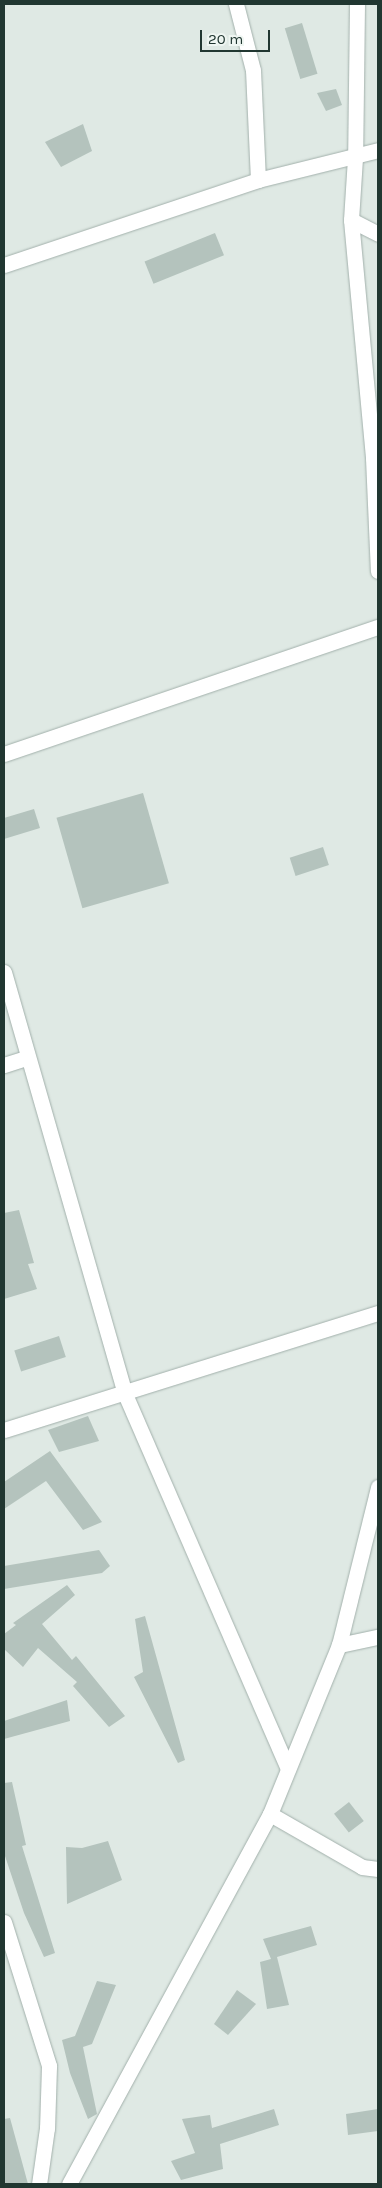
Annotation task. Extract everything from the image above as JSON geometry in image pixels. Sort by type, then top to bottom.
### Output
[{"type":"street","points":[[236,4],[253,70],[258,180]]},
{"type":"street","points":[[356,4],[355,158],[351,220],[376,458],[378,571]]},
{"type":"street","points":[[4,265],[258,180],[355,158],[378,150]]},
{"type":"street","points":[[351,220],[378,234]]},
{"type":"street","points":[[4,754],[378,627]]},
{"type":"street","points":[[4,972],[125,1394],[288,1768]]},
{"type":"street","points":[[4,1065],[28,1057]]},
{"type":"street","points":[[4,1430],[125,1394],[378,1313]]},
{"type":"street","points":[[69,2184],[270,1814],[339,1646],[378,1487]]},
{"type":"street","points":[[339,1646],[378,1637]]},
{"type":"street","points":[[270,1814],[362,1867],[378,1869]]},
{"type":"street","points":[[4,1922],[49,2066],[47,2128],[39,2184]]},
{"type":"building","points":[[302,23],[317,74],[300,79],[285,28]]},
{"type":"building","points":[[336,89],[342,105],[326,111],[317,93]]},
{"type":"building","points":[[83,124],[92,151],[61,167],[45,142]]},
{"type":"building","points":[[215,233],[224,255],[154,284],[145,261]]},
{"type":"building","points":[[143,793],[169,883],[82,908],[56,818]]},
{"type":"building","points":[[34,809],[40,828],[4,839],[4,818]]},
{"type":"building","points":[[323,847],[329,865],[296,876],[290,858]]},
{"type":"building","points":[[19,1210],[34,1263],[28,1264],[37,1289],[4,1299],[4,1213]]},
{"type":"building","points":[[59,1336],[66,1357],[21,1371],[14,1351]]},
{"type":"building","points":[[88,1416],[99,1441],[59,1452],[48,1430]]},
{"type":"building","points":[[50,1451],[102,1522],[83,1530],[46,1481],[4,1509],[4,1482]]},
{"type":"building","points":[[99,1550],[110,1566],[102,1573],[4,1589],[4,1566]]},
{"type":"building","points":[[67,1585],[75,1595],[42,1624],[72,1660],[76,1656],[125,1716],[109,1727],[73,1686],[77,1682],[38,1648],[23,1667],[4,1649],[4,1634],[16,1625],[13,1623]]},
{"type":"building","points":[[145,1616],[185,1760],[178,1763],[134,1677],[143,1672],[135,1619]]},
{"type":"building","points":[[67,1700],[70,1721],[4,1739],[4,1721]]},
{"type":"building","points":[[12,1782],[26,1845],[22,1846],[55,1953],[44,1957],[24,1913],[4,1853],[4,1783]]},
{"type":"building","points":[[349,1802],[364,1821],[349,1833],[334,1814]]},
{"type":"building","points":[[108,1841],[122,1880],[67,1904],[66,1847],[82,1848]]},
{"type":"building","points":[[311,1926],[317,1945],[277,1957],[289,2005],[267,2009],[260,1962],[271,1959],[263,1939]]},
{"type":"building","points":[[97,1981],[116,1985],[92,2044],[83,2047],[97,2114],[88,2119],[70,2073],[62,2040],[75,2036]]},
{"type":"building","points":[[237,1990],[256,2004],[228,2035],[214,2024]]},
{"type":"building","points":[[274,2109],[279,2125],[220,2144],[223,2169],[181,2180],[171,2161],[195,2153],[182,2119],[210,2115],[212,2128]]},
{"type":"building","points":[[378,2109],[378,2131],[348,2135],[346,2114]]},
{"type":"building","points":[[10,2118],[28,2184],[4,2184],[4,2119]]}]
